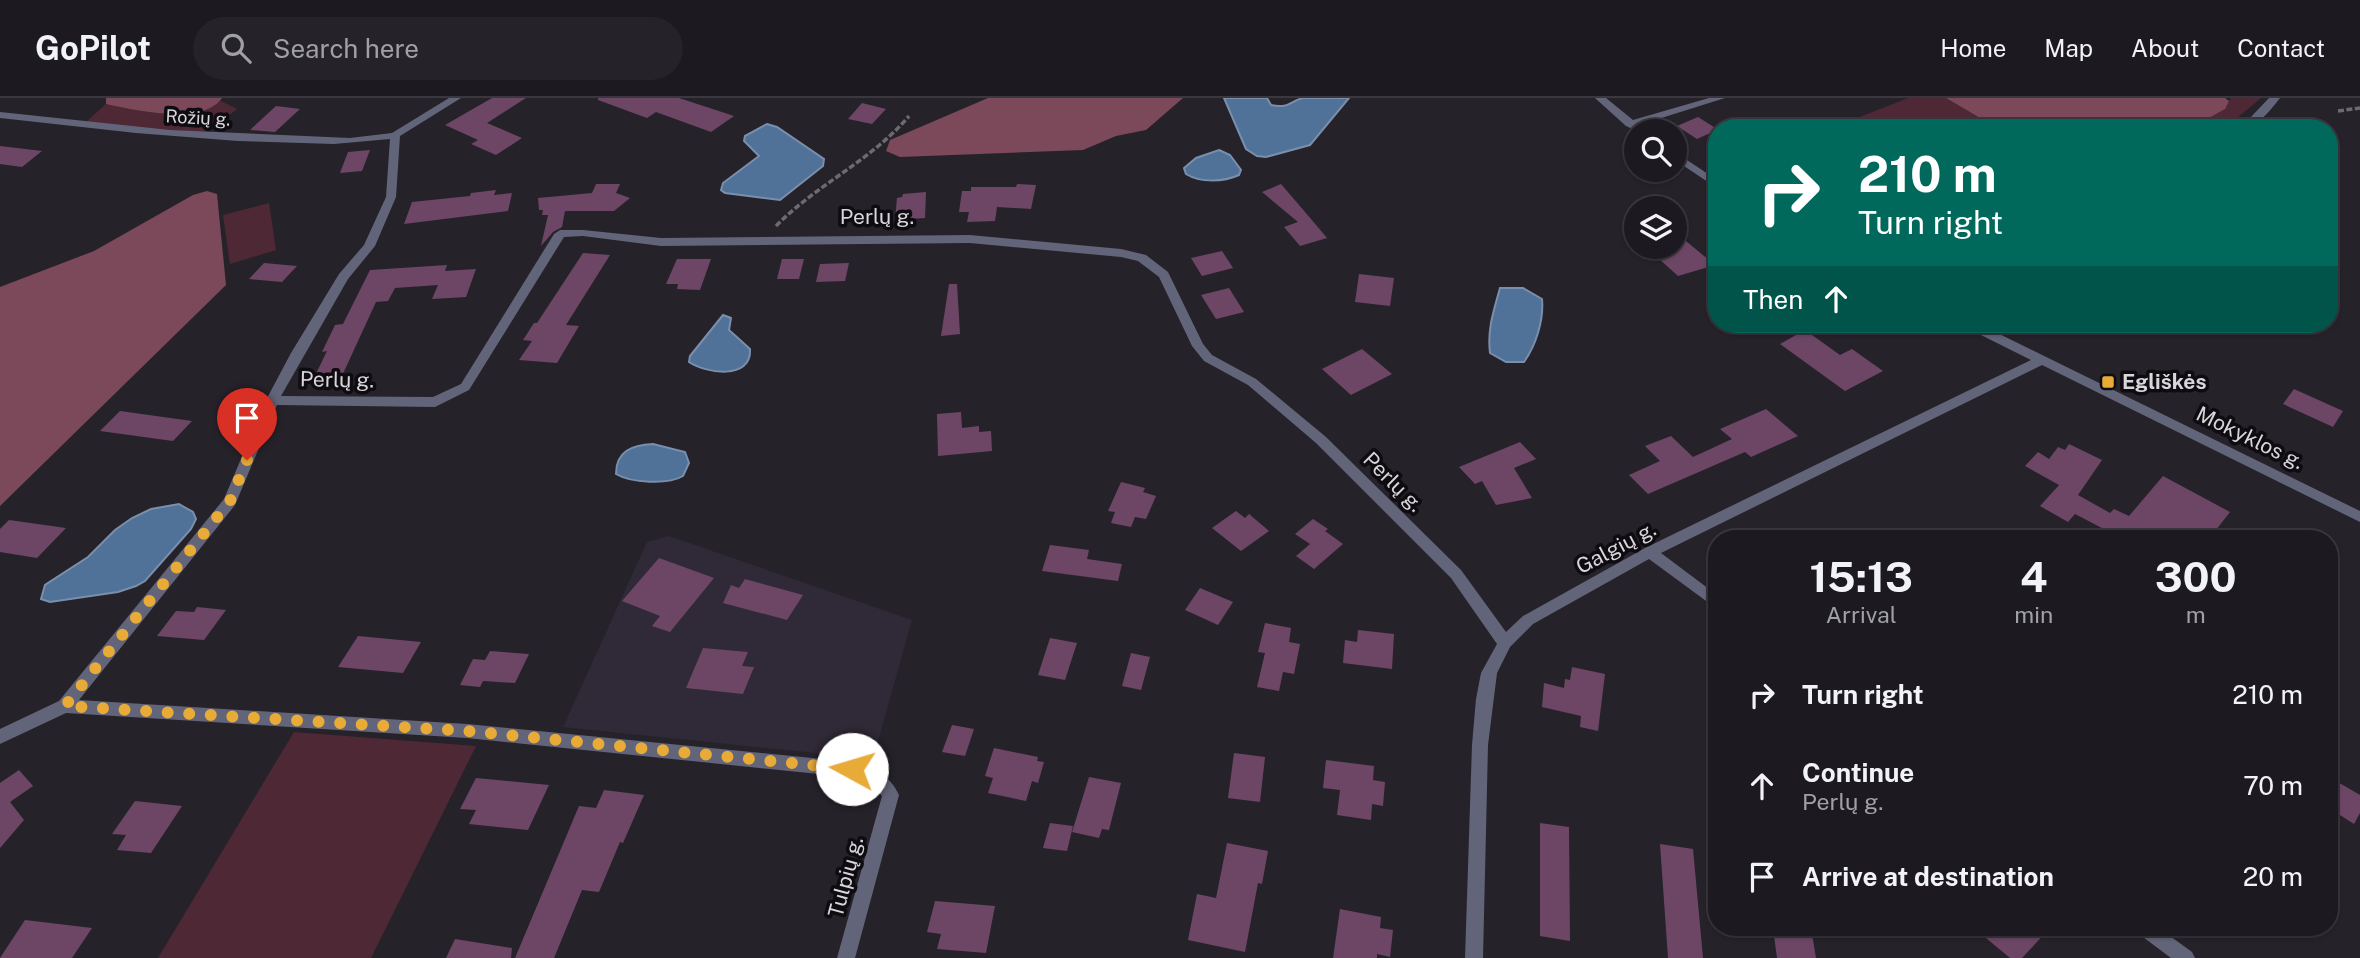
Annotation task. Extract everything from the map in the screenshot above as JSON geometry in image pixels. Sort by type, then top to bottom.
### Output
[{"type":"street","points":[[272,400],[343,277],[369,246],[391,197],[395,135],[456,98]]},
{"type":"street","points":[[1600,98],[1624,119]]},
{"type":"street","points":[[1647,119],[1720,98]]},
{"type":"street","points":[[2255,119],[2275,98]]},
{"type":"street","name":"Rožių g.","points":[[0,115],[133,132],[209,137],[319,141],[374,139],[395,135]]},
{"type":"street","points":[[1687,164],[1708,179]]},
{"type":"street","name":"Perlų g.","points":[[65,706],[230,501],[272,400],[435,402],[454,394],[465,387],[560,234],[583,233],[662,242],[970,239],[1094,248],[1121,253],[1153,264],[1168,282],[1198,346],[1208,358],[1252,382],[1321,440],[1456,574],[1505,643]]},
{"type":"street","name":"Mokyklos g.","points":[[1987,333],[2360,517]]},
{"type":"street","name":"Galgių g.","points":[[1474,958],[1483,699],[1489,673],[1505,643],[1528,620],[1650,552],[2042,360]]},
{"type":"street","points":[[1650,552],[1708,596]]},
{"type":"street","name":"Tulpių g.","points":[[0,737],[65,706],[467,731],[759,759],[870,773],[884,782],[891,795],[846,958]]},
{"type":"street","points":[[2156,936],[2186,958]]},
{"type":"path","points":[[2338,111],[2360,108]]},
{"type":"path","points":[[764,241],[780,221],[808,195],[876,150],[909,116]]},
{"type":"shaded area","points":[[106,98],[222,98],[213,107],[200,112],[167,114],[106,104]]},
{"type":"shaded area","points":[[988,98],[1183,98],[1146,130],[1116,136],[1083,150],[900,157],[886,151],[890,140]]},
{"type":"shaded area","points":[[1908,98],[1946,98],[1982,119],[1855,119]]},
{"type":"shaded area","points":[[1946,98],[2225,98],[2229,101],[2225,109],[2207,119],[1982,119]]},
{"type":"shaded area","points":[[2231,98],[2261,98],[2236,119],[2207,119],[2224,109]]},
{"type":"shaded area","points":[[221,101],[237,109],[212,129],[198,133],[85,123],[106,104],[150,112],[179,113]]},
{"type":"shaded area","points":[[207,191],[217,194],[226,285],[0,506],[0,287],[94,251],[193,195]]},
{"type":"shaded area","points":[[269,203],[276,250],[230,264],[223,215]]},
{"type":"shaded area","points":[[669,536],[912,620],[873,759],[563,727],[647,542]]},
{"type":"shaded area","points":[[294,732],[476,746],[371,958],[158,958]]},
{"type":"water","points":[[1224,98],[1267,98],[1271,105],[1282,106],[1303,98],[1349,98],[1310,145],[1266,157],[1257,156],[1246,149]]},
{"type":"water","points":[[767,124],[777,127],[824,159],[823,166],[780,200],[725,193],[721,190],[723,183],[759,156],[744,141],[745,136]]},
{"type":"water","points":[[1219,150],[1230,155],[1241,170],[1239,175],[1212,180],[1198,179],[1186,174],[1184,168],[1196,158]]},
{"type":"water","points":[[1500,288],[1523,288],[1542,299],[1538,332],[1524,362],[1506,362],[1490,353],[1490,328]]},
{"type":"water","points":[[723,315],[731,318],[729,330],[750,349],[749,359],[744,366],[726,372],[706,369],[689,362],[690,356]]},
{"type":"water","points":[[653,444],[685,452],[689,463],[683,476],[668,481],[650,482],[616,474],[622,455],[632,448]]},
{"type":"water","points":[[179,504],[193,512],[196,519],[191,529],[145,581],[118,592],[50,602],[41,599],[45,585],[88,557],[115,530],[132,518],[151,509]]},
{"type":"building","points":[[492,98],[526,98],[487,123],[522,138],[496,155],[471,144],[478,140],[445,125]]},
{"type":"building","points":[[598,98],[679,98],[734,116],[711,132],[656,112],[647,118]]},
{"type":"building","points":[[862,103],[886,109],[872,124],[848,119]]},
{"type":"building","points":[[276,106],[300,109],[275,132],[250,130]]},
{"type":"building","points":[[1698,117],[1708,123],[1708,134],[1697,139],[1687,132],[1687,122]]},
{"type":"building","points":[[0,146],[42,151],[22,167],[0,164]]},
{"type":"building","points":[[370,150],[362,171],[340,173],[348,152]]},
{"type":"building","points":[[596,184],[620,184],[616,193],[630,198],[614,211],[565,211],[562,227],[553,232],[541,246],[548,215],[542,215],[543,210],[539,210],[538,198],[592,193]]},
{"type":"building","points":[[1017,184],[1036,185],[1031,209],[997,207],[995,221],[967,222],[969,212],[959,212],[962,191],[971,191],[971,187],[1016,187]]},
{"type":"building","points":[[1281,184],[1327,238],[1300,246],[1284,227],[1298,222],[1262,192]]},
{"type":"building","points":[[496,190],[494,195],[512,193],[508,211],[404,224],[412,202],[470,196],[471,193]]},
{"type":"building","points":[[926,192],[925,218],[895,220],[897,198],[903,194]]},
{"type":"building","points":[[1687,242],[1708,259],[1708,267],[1678,276],[1659,259],[1687,259]]},
{"type":"building","points":[[1222,251],[1233,268],[1202,276],[1191,258]]},
{"type":"building","points":[[583,253],[610,255],[566,325],[579,326],[557,363],[519,360],[532,341],[523,340]]},
{"type":"building","points":[[677,259],[711,259],[700,290],[677,289],[678,284],[666,284]]},
{"type":"building","points":[[782,259],[804,259],[799,279],[777,279]]},
{"type":"building","points":[[264,263],[297,266],[282,282],[249,279]]},
{"type":"building","points":[[849,263],[845,281],[816,282],[820,264]]},
{"type":"building","points":[[447,265],[445,271],[476,269],[466,297],[432,299],[438,285],[395,288],[388,301],[376,302],[341,378],[313,380],[327,351],[322,352],[335,325],[343,324],[370,270]]},
{"type":"building","points":[[1359,274],[1394,278],[1390,306],[1355,302]]},
{"type":"building","points":[[949,284],[957,284],[960,334],[941,336]]},
{"type":"building","points":[[1229,288],[1244,312],[1216,319],[1201,295]]},
{"type":"building","points":[[1800,333],[1809,333],[1840,355],[1852,349],[1883,371],[1845,391],[1780,344]]},
{"type":"building","points":[[1362,349],[1392,374],[1351,395],[1322,369]]},
{"type":"building","points":[[2294,389],[2343,411],[2333,427],[2283,404]]},
{"type":"building","points":[[1766,409],[1798,436],[1751,457],[1745,452],[1648,494],[1629,475],[1660,461],[1645,446],[1671,436],[1693,457],[1732,439],[1720,429]]},
{"type":"building","points":[[120,411],[192,421],[173,441],[100,431]]},
{"type":"building","points":[[961,412],[962,428],[979,426],[979,432],[991,431],[992,451],[938,456],[937,414]]},
{"type":"building","points":[[1520,442],[1536,459],[1514,468],[1532,498],[1496,505],[1482,481],[1475,484],[1459,467]]},
{"type":"building","points":[[2069,444],[2102,460],[2078,495],[2110,513],[2114,509],[2129,516],[2163,476],[2230,512],[2216,530],[2106,530],[2075,514],[2068,522],[2040,506],[2059,485],[2025,466],[2038,452],[2049,459],[2058,447],[2065,450]]},
{"type":"building","points":[[1121,482],[1145,488],[1143,492],[1156,496],[1146,519],[1135,517],[1131,527],[1111,523],[1115,512],[1108,511]]},
{"type":"building","points":[[1236,511],[1245,518],[1249,514],[1269,531],[1241,551],[1212,528]]},
{"type":"building","points":[[1313,519],[1343,544],[1314,569],[1296,556],[1310,544],[1295,534]]},
{"type":"building","points":[[9,520],[66,528],[37,558],[0,552],[0,529]]},
{"type":"building","points":[[1050,545],[1089,550],[1087,559],[1122,564],[1118,581],[1042,571]]},
{"type":"building","points":[[659,558],[714,578],[670,632],[652,626],[660,616],[622,601]]},
{"type":"building","points":[[745,579],[803,595],[787,620],[723,603],[731,585],[739,588]]},
{"type":"building","points":[[1200,588],[1233,602],[1218,625],[1185,610]]},
{"type":"building","points":[[197,607],[226,610],[204,640],[157,636],[176,611],[194,612]]},
{"type":"building","points":[[1265,623],[1291,628],[1289,642],[1300,644],[1294,674],[1283,672],[1279,691],[1257,687],[1265,653],[1258,652]]},
{"type":"building","points":[[1358,630],[1394,634],[1392,669],[1343,663],[1345,640],[1357,642]]},
{"type":"building","points":[[358,636],[421,642],[403,673],[338,667]]},
{"type":"building","points":[[1050,638],[1077,643],[1065,680],[1038,675]]},
{"type":"building","points":[[703,648],[748,652],[742,666],[754,667],[743,694],[686,688]]},
{"type":"building","points":[[490,651],[529,654],[515,683],[483,681],[480,687],[460,685],[473,659],[485,660]]},
{"type":"building","points":[[1131,653],[1150,657],[1141,690],[1122,686]]},
{"type":"building","points":[[1572,667],[1605,674],[1598,731],[1580,727],[1581,716],[1542,707],[1544,683],[1564,688],[1565,679],[1570,680]]},
{"type":"building","points":[[952,725],[974,729],[965,756],[942,752]]},
{"type":"building","points":[[994,748],[1038,757],[1037,761],[1044,762],[1038,783],[1032,781],[1026,801],[988,793],[993,778],[985,776]]},
{"type":"building","points":[[1234,753],[1265,757],[1260,802],[1228,798]]},
{"type":"building","points":[[1326,760],[1374,766],[1373,780],[1385,782],[1383,806],[1372,804],[1371,820],[1337,815],[1340,790],[1323,788]]},
{"type":"building","points":[[19,770],[33,786],[10,802],[24,820],[0,848],[0,783]]},
{"type":"building","points":[[1089,777],[1121,783],[1109,830],[1102,829],[1099,838],[1072,832]]},
{"type":"building","points":[[476,778],[549,785],[528,830],[469,824],[476,810],[460,809]]},
{"type":"building","points":[[2338,782],[2360,795],[2360,813],[2354,824],[2338,814]]},
{"type":"building","points":[[604,790],[644,795],[599,892],[582,890],[554,958],[515,958],[579,806],[596,808]]},
{"type":"building","points":[[135,801],[182,806],[151,853],[117,850],[126,835],[112,834]]},
{"type":"building","points":[[1050,823],[1073,826],[1067,851],[1043,848]]},
{"type":"building","points":[[1540,823],[1569,827],[1570,941],[1540,936]]},
{"type":"building","points":[[1227,843],[1268,851],[1262,884],[1258,883],[1245,952],[1188,940],[1197,894],[1216,898]]},
{"type":"building","points":[[1660,844],[1693,849],[1703,958],[1668,958]]},
{"type":"building","points":[[935,901],[995,906],[986,953],[937,949],[941,934],[927,932]]},
{"type":"building","points":[[1340,909],[1381,917],[1380,928],[1393,930],[1390,957],[1377,954],[1377,958],[1333,958]]},
{"type":"building","points":[[25,920],[92,928],[72,958],[0,958]]},
{"type":"building","points":[[1774,936],[1812,936],[1816,958],[1777,958]]},
{"type":"building","points":[[1984,936],[2043,936],[2022,958],[2010,958]]},
{"type":"building","points":[[455,939],[512,948],[511,958],[446,958]]},
{"type":"place","name":"Egliškės","points":[[2108,382]]},
{"type":"route","points":[[247,460],[230,501],[65,706],[467,731],[852,769]]}]
